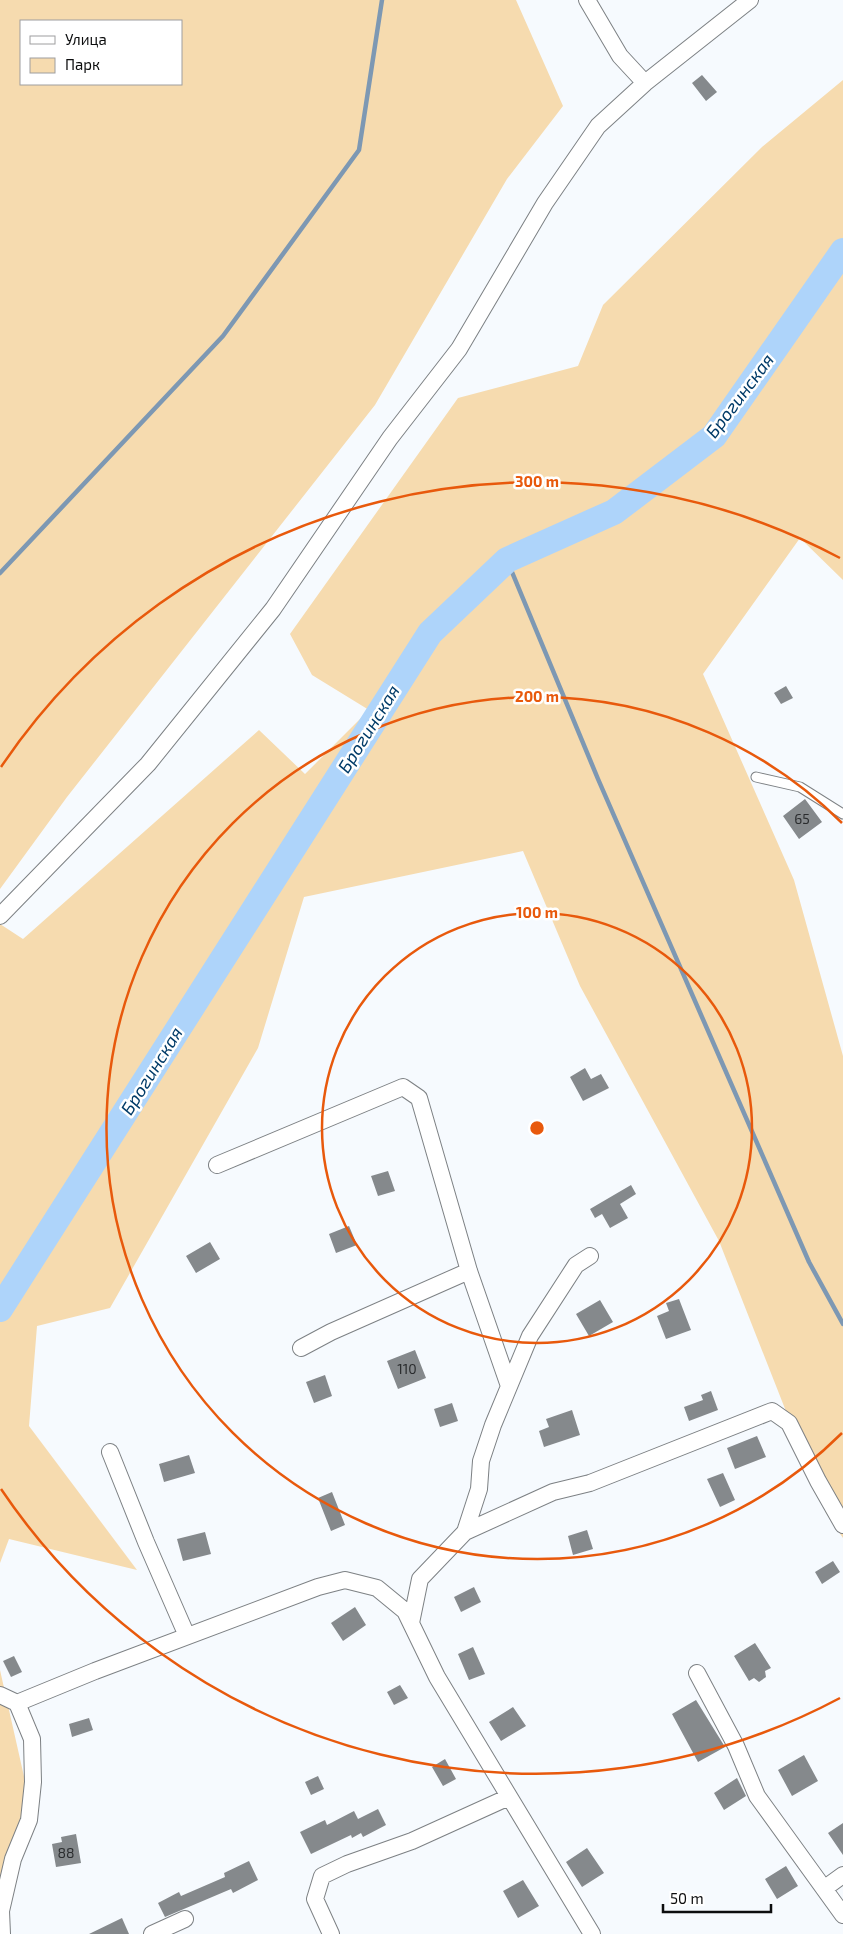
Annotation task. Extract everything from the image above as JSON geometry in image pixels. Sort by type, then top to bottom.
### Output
[{"type":"street","points":[[587,0],[620,56],[645,83]]},
{"type":"street","points":[[0,916],[148,764],[273,609],[390,438],[459,349],[545,203],[598,126],[645,83],[750,0]]},
{"type":"street","points":[[217,1165],[403,1087],[419,1098],[469,1271],[508,1386]]},
{"type":"street","points":[[465,1532],[479,1489],[481,1461],[492,1425],[530,1336],[576,1265],[590,1256]]},
{"type":"street","points":[[301,1348],[331,1332],[469,1271]]},
{"type":"street","points":[[410,1623],[420,1579],[465,1532],[553,1492],[590,1483],[772,1411],[789,1423],[818,1481],[843,1525]]},
{"type":"street","points":[[110,1452],[146,1542],[187,1636]]},
{"type":"street","points":[[17,1703],[318,1587],[345,1580],[377,1588],[405,1611],[437,1677],[592,1934]]},
{"type":"street","points":[[697,1673],[736,1746],[757,1796],[843,1915]]},
{"type":"street","points":[[0,1695],[17,1703],[32,1740],[33,1782],[29,1820],[13,1859],[1,1911],[2,1934]]},
{"type":"street","points":[[331,1934],[315,1899],[322,1876],[347,1864],[412,1841],[509,1797]]},
{"type":"street","points":[[824,1888],[843,1875]]},
{"type":"street","points":[[152,1934],[185,1919]]},
{"type":"lane","points":[[756,777],[800,787],[843,814]]},
{"type":"green space","points":[[0,0],[516,0],[563,106],[507,179],[375,405],[67,797],[0,889]]},
{"type":"green space","points":[[843,80],[843,580],[800,538],[703,674],[794,880],[843,1056],[843,1538],[826,1513],[719,1241],[580,986],[523,851],[304,897],[258,1048],[110,1308],[37,1326],[29,1426],[137,1570],[9,1539],[0,1563],[0,924],[23,939],[259,730],[305,774],[369,710],[312,675],[290,634],[458,398],[578,366],[603,305],[762,147]]},
{"type":"green space","points":[[0,1670],[30,1803],[0,1934]]},
{"type":"building","points":[[702,75],[717,92],[706,101],[692,83]]},
{"type":"building","points":[[786,686],[793,698],[781,704],[774,693]]},
{"type":"building","points":[[805,799],[822,822],[799,839],[783,816]]},
{"type":"building","points":[[585,1068],[591,1079],[601,1074],[609,1088],[583,1101],[570,1077]]},
{"type":"building","points":[[388,1171],[395,1191],[378,1196],[371,1176]]},
{"type":"building","points":[[631,1185],[636,1194],[620,1204],[628,1218],[610,1228],[602,1214],[595,1218],[590,1209]]},
{"type":"building","points":[[349,1226],[357,1245],[336,1253],[329,1234]]},
{"type":"building","points":[[210,1242],[220,1259],[196,1273],[186,1256]]},
{"type":"building","points":[[679,1299],[691,1330],[666,1339],[657,1316],[669,1311],[666,1303]]},
{"type":"building","points":[[600,1300],[613,1322],[589,1336],[576,1314]]},
{"type":"building","points":[[415,1350],[426,1378],[398,1389],[387,1361]]},
{"type":"building","points":[[325,1375],[332,1396],[314,1403],[306,1382]]},
{"type":"building","points":[[711,1391],[718,1410],[689,1421],[684,1407],[703,1400],[701,1395]]},
{"type":"building","points":[[452,1403],[458,1421],[440,1427],[434,1409]]},
{"type":"building","points":[[572,1410],[580,1435],[544,1447],[539,1431],[549,1427],[546,1419]]},
{"type":"building","points":[[757,1436],[766,1457],[735,1469],[727,1448]]},
{"type":"building","points":[[189,1455],[195,1473],[164,1482],[159,1464]]},
{"type":"building","points":[[723,1473],[735,1500],[720,1507],[707,1479]]},
{"type":"building","points":[[332,1492],[345,1525],[331,1531],[318,1498]]},
{"type":"building","points":[[587,1530],[593,1549],[573,1555],[568,1536]]},
{"type":"building","points":[[205,1532],[211,1554],[183,1561],[177,1539]]},
{"type":"building","points":[[833,1561],[840,1572],[822,1584],[815,1572]]},
{"type":"building","points":[[474,1587],[481,1602],[461,1612],[454,1597]]},
{"type":"building","points":[[355,1607],[366,1625],[343,1641],[331,1623]]},
{"type":"building","points":[[755,1643],[771,1668],[765,1671],[766,1677],[759,1682],[754,1678],[749,1681],[734,1656]]},
{"type":"building","points":[[473,1647],[485,1674],[469,1680],[458,1654]]},
{"type":"building","points":[[14,1656],[22,1672],[11,1677],[3,1661]]},
{"type":"building","points":[[400,1685],[408,1698],[394,1705],[387,1692]]},
{"type":"building","points":[[696,1700],[725,1747],[698,1762],[672,1714]]},
{"type":"building","points":[[513,1707],[526,1726],[501,1741],[489,1722]]},
{"type":"building","points":[[89,1718],[93,1730],[72,1737],[69,1724]]},
{"type":"building","points":[[804,1755],[818,1781],[792,1796],[778,1770]]},
{"type":"building","points":[[445,1759],[456,1779],[443,1786],[432,1767]]},
{"type":"building","points":[[318,1776],[324,1789],[311,1795],[305,1782]]},
{"type":"building","points":[[737,1778],[746,1796],[724,1810],[714,1793]]},
{"type":"building","points":[[378,1809],[386,1825],[363,1837],[361,1833],[352,1838],[351,1835],[311,1854],[300,1832],[325,1820],[327,1825],[354,1811],[358,1819]]},
{"type":"building","points":[[843,1823],[843,1855],[828,1833]]},
{"type":"building","points":[[76,1834],[81,1863],[56,1867],[52,1844],[62,1842],[61,1837]]},
{"type":"building","points":[[587,1848],[604,1873],[582,1887],[566,1862]]},
{"type":"building","points":[[249,1861],[258,1880],[233,1893],[231,1889],[165,1917],[158,1903],[179,1892],[181,1896],[225,1877],[224,1873]]},
{"type":"building","points":[[786,1866],[798,1886],[777,1899],[765,1879]]},
{"type":"building","points":[[523,1880],[539,1906],[518,1918],[503,1891]]},
{"type":"building","points":[[122,1918],[129,1934],[89,1934]]},
{"type":"waterway","points":[[0,573],[223,336],[359,150],[382,0]]},
{"type":"waterway","name":"Брогинская","points":[[0,1309],[430,633],[507,560],[614,512],[714,436],[843,251]]},
{"type":"waterway","points":[[507,560],[598,779],[809,1262],[843,1324]]}]
